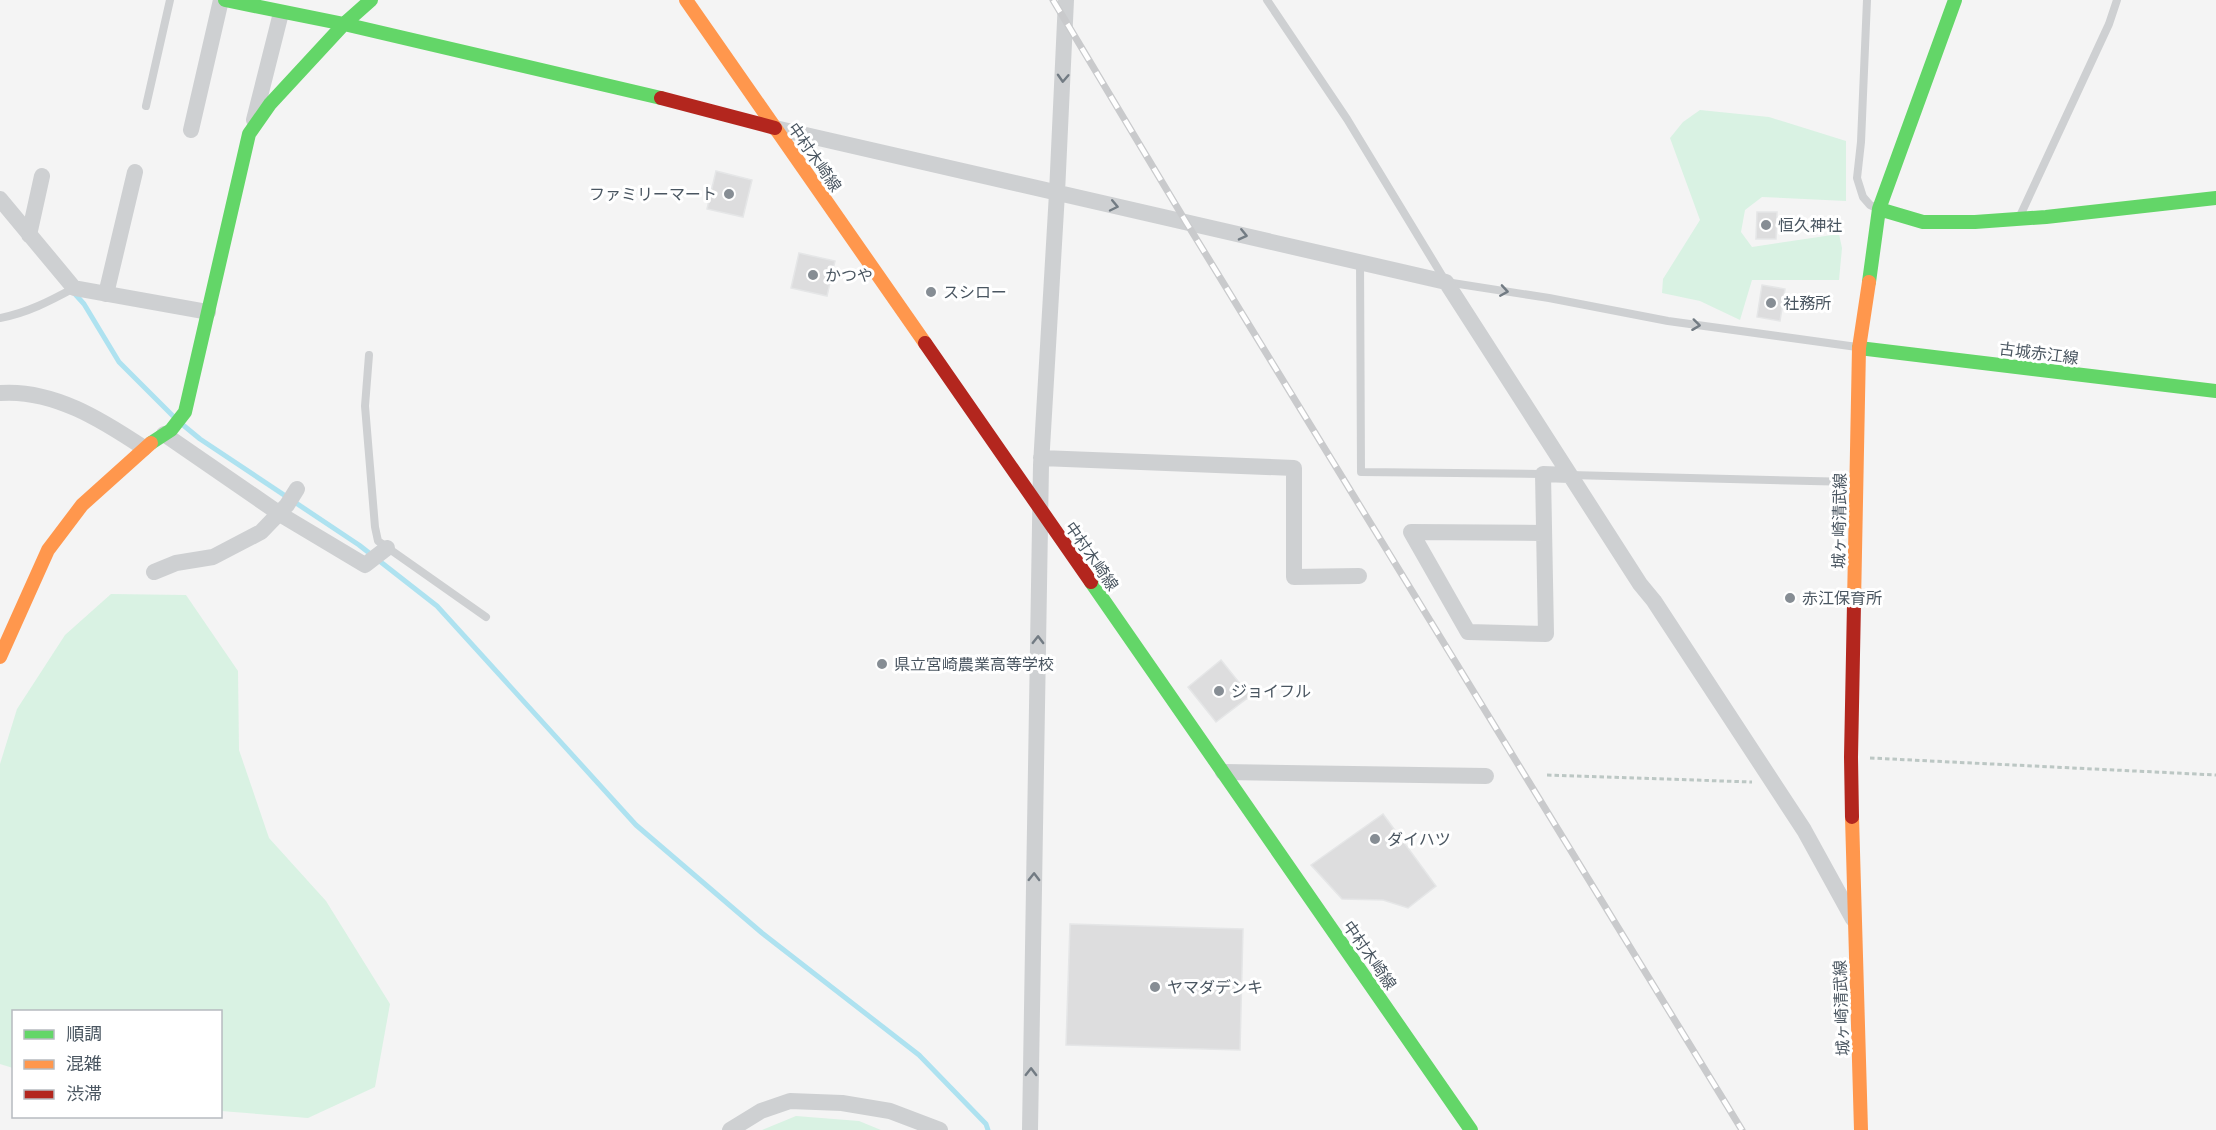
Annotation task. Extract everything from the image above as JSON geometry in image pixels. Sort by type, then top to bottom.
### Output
[{"type":"main road","points":[[223,0],[344,24],[715,111],[775,128]]},
{"type":"main road","points":[[0,657],[48,550],[82,506],[144,448],[167,432],[185,412],[249,134],[270,104],[344,24],[371,0]]},
{"type":"main road","name":"中村木崎線","points":[[687,0],[1471,1130]]},
{"type":"main road","name":"城ヶ崎清武線","points":[[1861,1130],[1851,758],[1858,348],[1879,209],[1955,0]]},
{"type":"main road","points":[[1879,209],[1923,222],[2018,219],[2216,198]]},
{"type":"main road","name":"古城赤江線","points":[[1858,348],[2216,391]]},
{"type":"street","points":[[191,130],[223,0]]},
{"type":"street","points":[[1030,1130],[1041,458],[1066,0]]},
{"type":"street","points":[[249,134],[258,110],[281,13]]},
{"type":"street","points":[[775,128],[1446,282],[1569,475],[1804,830],[1854,922]]},
{"type":"street","points":[[106,294],[135,172]]},
{"type":"street","points":[[29,235],[42,176]]},
{"type":"street","points":[[0,200],[74,288],[208,312]]},
{"type":"street","points":[[0,393],[34,396],[70,406],[104,422],[144,448]]},
{"type":"street","points":[[167,432],[365,566],[387,548]]},
{"type":"street","points":[[1041,458],[1294,468],[1294,577],[1359,576]]},
{"type":"street","points":[[1544,533],[1411,532],[1468,632],[1546,634],[1543,474],[1569,475]]},
{"type":"street","points":[[154,572],[176,563],[213,557],[261,532],[283,509],[297,489]]},
{"type":"street","points":[[1223,772],[1486,776]]},
{"type":"street","points":[[730,1130],[761,1111],[790,1101],[842,1103],[891,1111],[940,1130]]},
{"type":"lane","points":[[146,106],[170,0]]},
{"type":"lane","points":[[1267,0],[1347,118],[1446,282],[1549,298],[1668,321],[1858,348]]},
{"type":"lane","points":[[1867,0],[1861,142],[1857,178],[1863,197],[1870,205],[1879,209]]},
{"type":"lane","points":[[2018,219],[2109,24],[2117,0]]},
{"type":"lane","points":[[1360,261],[1361,472],[1543,474]]},
{"type":"lane","points":[[0,318],[44,304],[74,288]]},
{"type":"lane","points":[[369,355],[365,406],[378,541],[486,617]]},
{"type":"lane","points":[[1569,475],[1856,482]]},
{"type":"path","points":[[1851,758],[2216,775]]},
{"type":"path","points":[[1547,775],[1773,783]]},
{"type":"green space","points":[[1700,110],[1769,117],[1846,141],[1846,201],[1762,197],[1745,210],[1741,232],[1752,247],[1839,234],[1842,248],[1839,280],[1752,280],[1740,320],[1700,301],[1662,293],[1663,279],[1700,220],[1670,138],[1683,122]]},
{"type":"green space","points":[[111,594],[186,595],[238,671],[239,750],[269,838],[326,901],[390,1004],[375,1087],[308,1118],[222,1111],[222,1010],[12,1010],[12,1068],[0,1064],[0,764],[17,709],[65,635]]},
{"type":"green space","points":[[796,1116],[859,1121],[881,1130],[762,1130]]},
{"type":"building","name":"ファミリーマート","points":[[716,171],[752,180],[743,217],[707,209]]},
{"type":"building","name":"恒久神社","points":[[1757,212],[1777,212],[1776,239],[1756,239]]},
{"type":"building","name":"かつや","points":[[799,253],[835,261],[827,296],[791,288]]},
{"type":"building","name":"社務所","points":[[1762,285],[1785,289],[1780,321],[1757,317]]},
{"type":"building","name":"ジョイフル","points":[[1221,660],[1250,696],[1216,722],[1188,687]]},
{"type":"building","name":"ダイハツ","points":[[1383,814],[1436,886],[1408,908],[1383,900],[1342,899],[1311,865]]},
{"type":"building","name":"ヤマダデンキ","points":[[1070,924],[1243,929],[1240,1050],[1066,1045]]},
{"type":"waterway","points":[[75,294],[84,304],[119,362],[174,417]]},
{"type":"waterway","points":[[183,425],[200,439],[359,545],[437,606],[636,825],[762,933],[919,1055],[986,1124],[988,1130]]},
{"type":"railway","points":[[1053,0],[1186,222],[1742,1130]]},
{"type":"traffic: fast","points":[[225,0],[344,24],[661,98]]},
{"type":"traffic: fast","points":[[151,443],[171,430],[185,412],[249,134],[270,104],[344,24],[371,0]]},
{"type":"traffic: fast","points":[[1869,282],[1879,209],[1955,0]]},
{"type":"traffic: fast","points":[[1879,209],[1923,222],[1975,222],[2046,217],[2216,198]]},
{"type":"traffic: fast","points":[[1859,348],[2216,391]]},
{"type":"traffic: fast","points":[[1091,582],[1471,1130]]},
{"type":"traffic: slow","points":[[686,0],[925,343]]},
{"type":"traffic: slow","points":[[1854,603],[1859,348],[1869,282]]},
{"type":"traffic: slow","points":[[0,657],[48,550],[82,505],[151,443]]},
{"type":"traffic: slow","points":[[1852,817],[1861,1130]]},
{"type":"traffic: jam","points":[[661,98],[775,128]]},
{"type":"traffic: jam","points":[[925,343],[1091,582]]},
{"type":"traffic: jam","points":[[1852,817],[1854,603]]},
{"type":"place","name":"ファミリーマート","points":[[729,194]]},
{"type":"place","name":"恒久神社","points":[[1766,225]]},
{"type":"place","name":"かつや","points":[[813,275]]},
{"type":"place","name":"スシロー","points":[[931,292]]},
{"type":"place","name":"社務所","points":[[1771,303]]},
{"type":"place","name":"赤江保育所","points":[[1790,598]]},
{"type":"place","name":"県立宮崎農業高等学校","points":[[882,664]]},
{"type":"place","name":"ジョイフル","points":[[1219,691]]},
{"type":"place","name":"ダイハツ","points":[[1375,839]]},
{"type":"place","name":"ヤマダデンキ","points":[[1155,987]]}]
